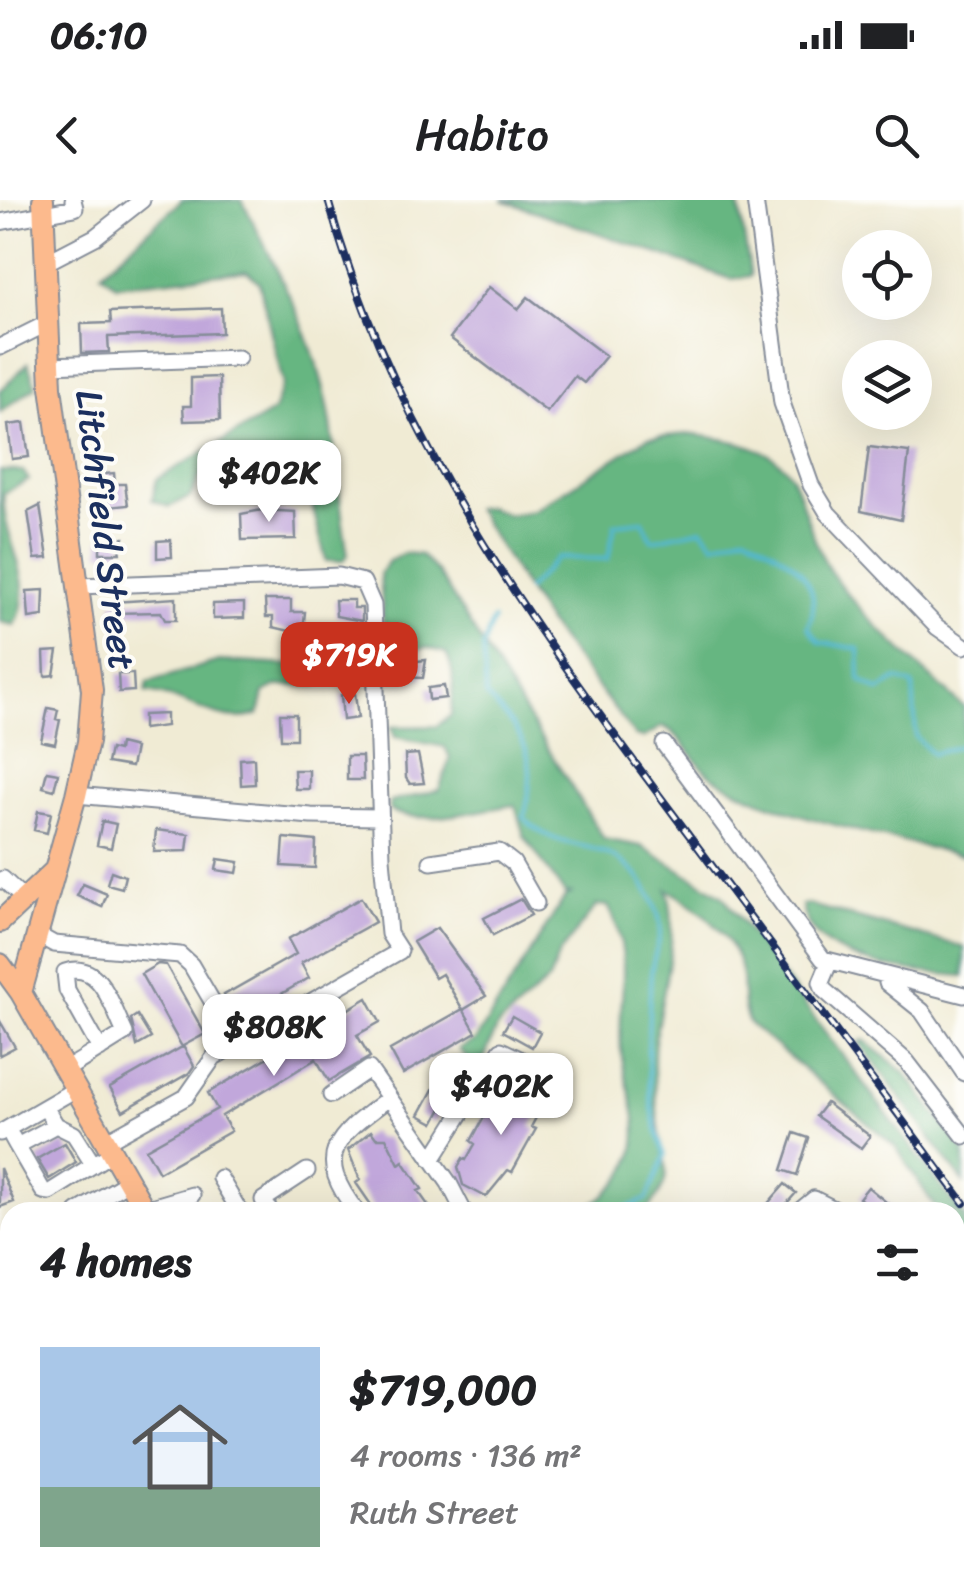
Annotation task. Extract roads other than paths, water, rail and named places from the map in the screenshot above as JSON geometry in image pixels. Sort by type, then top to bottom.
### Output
[{"type":"main road","name":"Litchfield Street","points":[[25,999],[36,934],[88,742],[92,690],[50,365],[43,208]]},
{"type":"main road","name":"Litchfield Street","points":[[0,922],[26,901],[57,866]]},
{"type":"main road","points":[[0,964],[66,1070],[103,1153],[139,1202]]},
{"type":"main road","points":[[0,988],[25,999]]},
{"type":"street","points":[[0,222],[43,208],[75,208],[73,200]]},
{"type":"street","points":[[45,263],[96,238],[142,200]]},
{"type":"street","points":[[755,200],[782,403],[811,485],[842,528],[937,627],[964,646]]},
{"type":"street","points":[[0,346],[48,323]]},
{"type":"street","points":[[50,365],[238,358]]},
{"type":"street","points":[[76,1090],[3,1131],[18,1146],[43,1191],[64,1184],[186,1097],[214,1056],[400,951],[390,934],[379,817],[375,631],[373,605],[363,582],[314,575],[79,586]]},
{"type":"street","points":[[664,744],[792,923],[829,963],[964,996]]},
{"type":"street","points":[[76,795],[312,816],[379,817]]},
{"type":"street","points":[[431,862],[498,852],[512,863],[536,903]]},
{"type":"street","points":[[0,881],[4,879],[26,901]]},
{"type":"street","points":[[36,934],[54,944],[180,956],[191,965],[236,1044]]},
{"type":"street","points":[[829,963],[821,982],[824,990],[894,1048],[964,1136]]},
{"type":"street","points":[[66,1070],[125,1032],[94,974],[83,968],[65,972],[67,990],[100,1048]]},
{"type":"street","points":[[876,975],[907,996],[964,1073]]},
{"type":"street","points":[[947,1047],[964,1037]]},
{"type":"street","points":[[432,1160],[500,1050],[543,1070]]},
{"type":"street","points":[[331,1094],[369,1068],[458,1202]]},
{"type":"street","points":[[348,1202],[336,1186],[334,1150],[347,1130],[389,1098]]},
{"type":"street","points":[[45,1107],[56,1125],[103,1153]]},
{"type":"street","points":[[18,1146],[56,1125]]},
{"type":"street","points":[[264,1202],[307,1171]]},
{"type":"street","points":[[220,1178],[234,1202]]},
{"type":"street","points":[[94,1202],[128,1182]]},
{"type":"street","points":[[171,1202],[192,1195]]},
{"type":"waterway","points":[[527,590],[557,558],[608,559],[615,524],[643,521],[652,540],[702,529],[714,544],[746,534],[788,560],[808,581],[813,594],[808,627],[820,642],[859,649],[860,680],[879,691],[897,679],[913,685],[916,737],[932,754],[964,745]]},
{"type":"waterway","points":[[493,620],[483,647],[486,696],[512,725],[526,750],[530,779],[524,818],[551,837],[622,862],[643,884],[660,922],[651,974],[648,1066],[653,1111],[665,1155],[647,1199],[640,1202]]},
{"type":"railway","points":[[328,200],[355,286],[389,368],[471,524],[621,743],[963,1202]]}]
